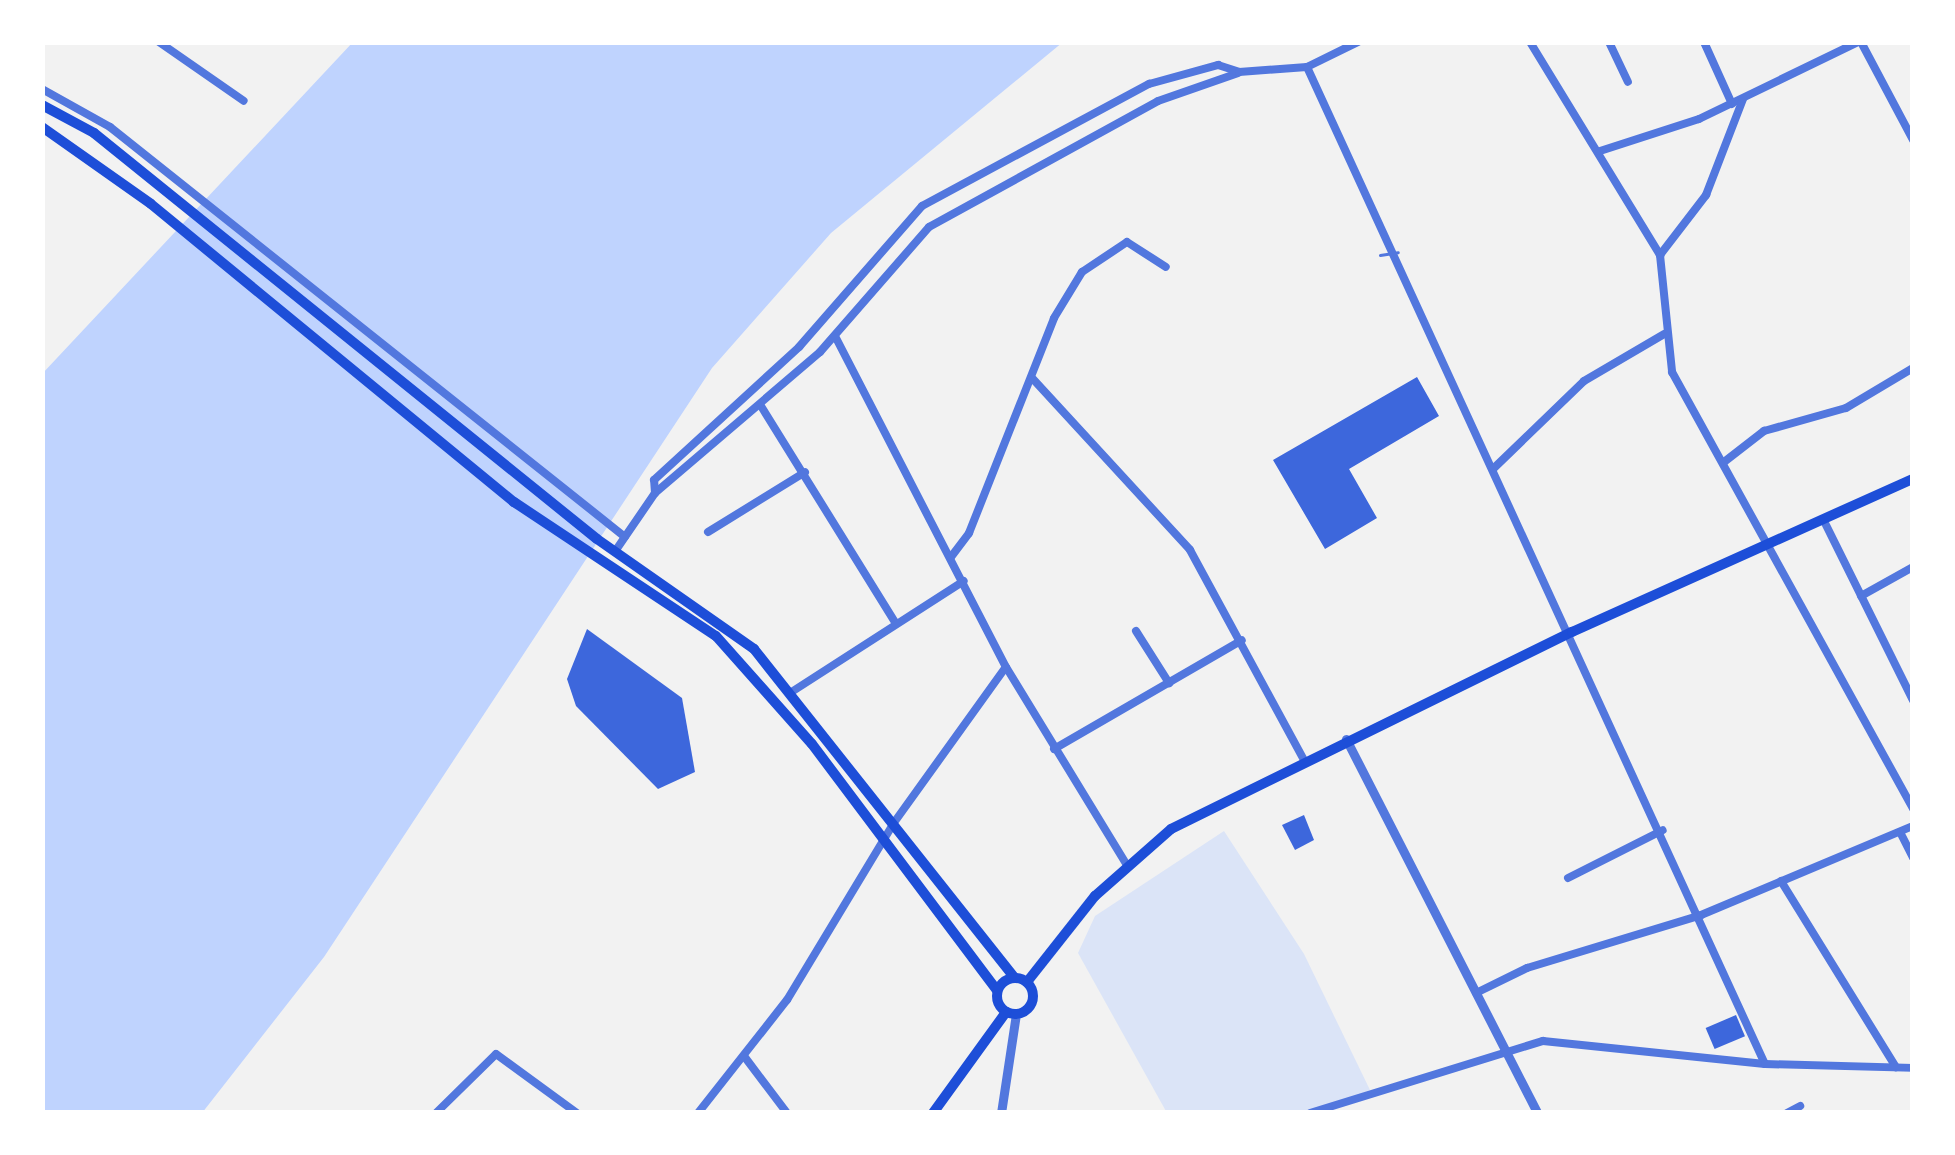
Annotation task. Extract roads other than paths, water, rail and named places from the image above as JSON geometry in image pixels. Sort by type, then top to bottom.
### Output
[{"type":"main road","points":[[42,105],[94,134],[597,539],[754,649],[794,691],[1014,977],[1027,982]]},
{"type":"main road","points":[[42,127],[151,204],[586,555],[658,591],[716,636],[812,744],[1011,1013]]},
{"type":"main road","points":[[1027,982],[1128,867],[1171,829],[1346,739],[1572,632],[1826,523],[1913,479]]},
{"type":"main road","points":[[998,990],[1014,977]]},
{"type":"main road","points":[[933,1113],[1011,1013],[1032,1002],[1027,982]]},
{"type":"street","points":[[159,42],[244,101]]},
{"type":"street","points":[[616,550],[655,493],[761,406],[835,336],[944,217],[1158,101],[1239,72],[1307,67],[1358,42]]},
{"type":"street","points":[[1530,42],[1660,255],[1664,334],[1672,372],[1913,809]]},
{"type":"street","points":[[1609,42],[1628,82]]},
{"type":"street","points":[[1660,255],[1706,195],[1738,102],[1704,42]]},
{"type":"street","points":[[1600,152],[1738,102],[1860,42],[1913,140]]},
{"type":"street","points":[[655,493],[654,480],[799,347],[922,206],[1149,84],[1218,65],[1239,72]]},
{"type":"street","points":[[1307,67],[1398,252],[1433,354],[1572,632],[1766,1064]]},
{"type":"street","points":[[42,89],[110,127],[626,537]]},
{"type":"street","points":[[951,557],[969,533],[1054,318],[1091,262],[1127,242],[1166,267]]},
{"type":"street","points":[[1494,468],[1584,381],[1664,334]]},
{"type":"street","points":[[835,336],[1006,667],[1128,867]]},
{"type":"street","points":[[1724,462],[1764,431],[1846,408],[1913,368]]},
{"type":"street","points":[[1033,379],[1178,534],[1242,640],[1304,760]]},
{"type":"street","points":[[761,406],[896,624]]},
{"type":"street","points":[[707,532],[805,472]]},
{"type":"street","points":[[1826,523],[1913,700]]},
{"type":"street","points":[[1861,596],[1913,567]]},
{"type":"street","points":[[794,691],[964,581]]},
{"type":"street","points":[[1136,631],[1169,683]]},
{"type":"street","points":[[1054,748],[1242,640]]},
{"type":"street","points":[[698,1113],[744,1056],[893,824],[1006,667]]},
{"type":"street","points":[[1346,739],[1538,1113]]},
{"type":"street","points":[[1476,993],[1527,968],[1701,915],[1913,826]]},
{"type":"street","points":[[1568,878],[1663,830]]},
{"type":"street","points":[[1900,832],[1913,858]]},
{"type":"street","points":[[1780,881],[1896,1067]]},
{"type":"street","points":[[1001,1113],[1011,1013]]},
{"type":"street","points":[[1310,1113],[1503,1047],[1580,1041],[1766,1064],[1913,1067]]},
{"type":"street","points":[[436,1113],[496,1054],[577,1113]]},
{"type":"street","points":[[744,1056],[788,1113]]},
{"type":"street","points":[[1787,1113],[1800,1106]]},
{"type":"lane","points":[[1380,254],[1398,252]]},
{"type":"water","points":[[353,42],[1063,42],[831,233],[712,368],[324,957],[202,1113],[42,1113],[42,374]]}]
